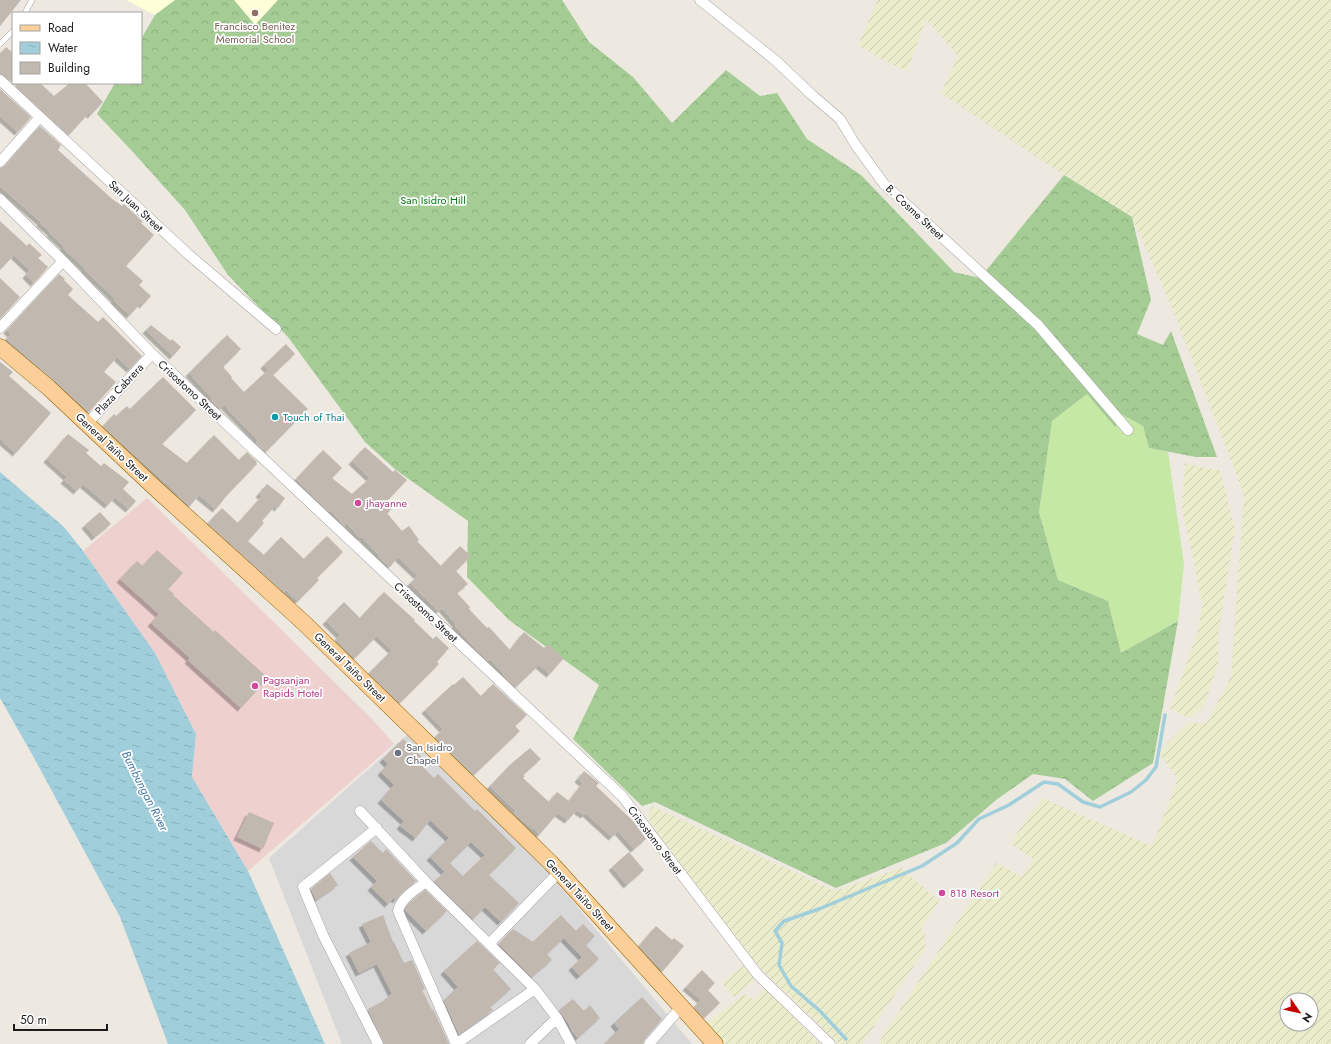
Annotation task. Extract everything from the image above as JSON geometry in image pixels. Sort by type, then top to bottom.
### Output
[{"type":"main road","name":"General Taiño Street","points":[[0,346],[49,388],[154,487],[303,622],[560,871],[715,1044]]},
{"type":"street","name":"B. Cosme Street","points":[[700,0],[775,60],[840,119],[884,184],[1038,325],[1128,430]]},
{"type":"street","name":"San Juan Street","points":[[0,80],[188,254],[276,329]]},
{"type":"street","points":[[0,162],[40,117]]},
{"type":"street","name":"Crisostomo Street","points":[[0,199],[63,261],[152,354],[622,796],[758,975],[830,1044]]},
{"type":"street","points":[[0,328],[63,261]]},
{"type":"street","name":"Plaza Cabrera","points":[[87,424],[152,354]]},
{"type":"street","points":[[360,811],[426,882],[490,943],[535,989],[557,1018],[571,1044]]},
{"type":"street","points":[[377,828],[303,887],[323,935],[378,1044]]},
{"type":"street","points":[[490,943],[560,871]]},
{"type":"street","points":[[426,882],[412,891],[400,903],[398,911],[456,1044],[535,989]]},
{"type":"street","points":[[649,1044],[682,1006]]},
{"type":"street","points":[[530,1044],[557,1018]]},
{"type":"lane","points":[[26,12],[32,0]]},
{"type":"lane","points":[[0,44],[12,31]]},
{"type":"shaded area","points":[[126,0],[175,0],[155,15]]},
{"type":"shaded area","name":"Francisco Benitez Memorial School","points":[[234,0],[278,0],[255,25]]},
{"type":"shaded area","points":[[878,0],[1331,0],[1331,1044],[881,1044],[879,1042],[996,863],[1022,877],[1033,859],[1010,843],[1042,798],[1152,846],[1178,779],[1160,754],[1168,742],[1189,722],[1206,724],[1231,677],[1244,494],[1173,310],[1132,217],[1064,175],[941,93],[958,56],[926,19],[907,71],[885,61],[858,45]]},
{"type":"shaded area","points":[[1185,463],[1220,471],[1235,529],[1218,636],[1218,663],[1204,706],[1190,718],[1170,709],[1198,631],[1202,606],[1193,557],[1182,511]]},
{"type":"shaded area","name":"Pagsanjan Rapids Hotel","points":[[147,498],[372,719],[394,744],[248,871],[192,777],[196,734],[155,653],[83,551]]},
{"type":"shaded area","points":[[407,735],[543,866],[692,1044],[342,1044],[269,858]]},
{"type":"shaded area","points":[[652,806],[835,891],[901,868],[939,901],[921,928],[925,935],[925,949],[862,1044],[839,1044],[757,965],[660,837],[648,817]]},
{"type":"shaded area","points":[[743,965],[755,979],[734,998],[722,983]]},
{"type":"shaded area","points":[[765,988],[820,1044],[722,1044],[703,1026],[744,994],[754,1000]]},
{"type":"green space","name":"San Isidro Hill","points":[[175,0],[234,0],[255,25],[278,0],[562,0],[589,42],[633,77],[672,123],[726,70],[760,96],[777,93],[807,139],[861,175],[954,272],[980,278],[1064,175],[1132,217],[1151,300],[1137,334],[1163,345],[1171,331],[1217,457],[1196,457],[1149,448],[1143,426],[1121,414],[1115,427],[1087,394],[1052,421],[1039,512],[1058,580],[1108,601],[1121,653],[1178,621],[1153,763],[1093,801],[1065,779],[1033,774],[996,800],[946,843],[836,888],[655,802],[642,806],[573,739],[599,685],[509,620],[467,577],[468,521],[396,470],[365,442],[288,337],[228,275],[185,210],[97,114],[114,84],[142,84],[142,37],[155,15]]},
{"type":"green space","points":[[1087,393],[1115,427],[1121,414],[1143,426],[1149,448],[1168,452],[1184,564],[1178,621],[1121,653],[1108,601],[1058,580],[1039,512],[1052,420]]},
{"type":"water","name":"Bumbungan River","points":[[0,472],[64,527],[83,551],[155,653],[196,734],[192,777],[248,871],[325,1044],[168,1044],[120,917],[0,698]]},
{"type":"building","points":[[0,0],[21,0],[0,26]]},
{"type":"building","points":[[6,47],[12,52],[12,82],[4,75],[0,74],[0,54]]},
{"type":"building","points":[[14,84],[41,84],[54,96],[69,84],[86,84],[103,102],[91,115],[89,113],[69,135]]},
{"type":"building","points":[[0,89],[31,117],[18,132],[0,116]]},
{"type":"building","points":[[40,126],[61,145],[58,150],[111,198],[122,206],[124,204],[154,235],[126,266],[143,281],[139,285],[151,296],[143,305],[141,303],[130,315],[84,269],[85,268],[63,248],[64,246],[40,223],[41,222],[0,186],[0,168],[5,166]]},
{"type":"building","points":[[0,221],[27,246],[29,243],[42,255],[38,258],[48,267],[34,283],[26,275],[30,270],[14,255],[0,270]]},
{"type":"building","points":[[59,274],[73,289],[68,295],[98,322],[103,317],[142,356],[130,369],[117,357],[104,372],[116,382],[89,412],[7,339],[11,334],[7,330]]},
{"type":"building","points":[[0,278],[20,297],[0,319]]},
{"type":"building","points":[[151,325],[181,347],[173,356],[146,330]]},
{"type":"building","points":[[227,335],[241,349],[224,366],[224,368],[244,392],[268,370],[308,409],[266,452],[256,443],[258,440],[224,405],[220,409],[189,373]]},
{"type":"building","points":[[286,344],[295,354],[273,375],[264,365]]},
{"type":"building","points":[[0,362],[13,372],[9,376],[51,413],[16,453],[0,439]]},
{"type":"building","points":[[163,377],[196,410],[162,444],[187,463],[214,435],[239,460],[247,452],[257,462],[257,464],[216,509],[199,495],[190,506],[103,426],[114,414],[116,416],[127,406],[130,409]]},
{"type":"building","points":[[68,434],[89,450],[86,453],[101,466],[104,463],[129,482],[123,489],[136,501],[129,509],[115,497],[108,505],[83,484],[77,491],[64,480],[67,477],[47,459]]},
{"type":"building","points":[[365,447],[393,472],[395,470],[407,480],[387,501],[393,508],[387,513],[402,531],[409,526],[419,540],[417,541],[441,566],[460,546],[471,556],[456,571],[468,584],[457,593],[470,607],[469,609],[487,628],[489,627],[510,650],[524,632],[544,648],[548,644],[564,658],[550,674],[539,665],[516,687],[503,675],[504,674],[490,659],[488,661],[464,636],[442,608],[438,611],[410,583],[418,576],[398,557],[390,567],[378,556],[379,555],[362,537],[360,538],[347,523],[344,526],[331,510],[329,512],[296,479],[323,450],[342,468],[332,478],[352,494],[370,478],[352,461]]},
{"type":"building","points":[[267,484],[285,498],[278,508],[275,506],[262,521],[264,523],[248,541],[264,555],[281,537],[304,559],[327,536],[343,552],[317,578],[319,580],[298,601],[286,590],[284,592],[208,523],[222,508],[238,523],[262,496],[259,494]]},
{"type":"building","points":[[100,512],[111,524],[95,537],[85,525]]},
{"type":"building","points":[[157,550],[183,573],[168,589],[174,594],[173,595],[214,632],[215,630],[268,678],[241,708],[188,660],[190,658],[151,623],[159,614],[120,579],[137,561],[143,566]]},
{"type":"building","points":[[384,592],[415,620],[414,621],[433,639],[436,636],[449,648],[437,662],[439,664],[400,703],[369,673],[392,650],[377,636],[355,658],[336,640],[340,635],[326,621],[344,602],[360,618]]},
{"type":"building","points":[[463,677],[481,696],[493,684],[527,715],[515,726],[520,731],[474,775],[435,737],[443,729],[425,710],[453,684],[454,685]]},
{"type":"building","points":[[403,739],[425,760],[420,764],[434,778],[438,774],[475,811],[477,809],[516,848],[489,875],[519,903],[501,922],[485,907],[473,919],[434,881],[445,872],[430,857],[449,838],[430,820],[416,838],[400,826],[404,821],[381,800],[394,785],[381,772],[388,764],[383,759]],"holes":[[[471,842],[485,855],[463,876],[450,863]]]},
{"type":"building","points":[[530,748],[541,759],[523,775],[525,776],[523,778],[549,802],[557,792],[569,801],[583,783],[578,779],[584,771],[599,783],[596,786],[633,821],[646,839],[634,849],[618,831],[612,837],[586,813],[584,815],[577,810],[568,820],[558,813],[540,834],[514,813],[516,811],[490,786],[511,764]]},
{"type":"building","points":[[249,812],[274,823],[263,849],[237,837]]},
{"type":"building","points":[[371,841],[383,853],[386,849],[416,881],[396,900],[394,898],[388,904],[371,887],[377,881],[353,857]]},
{"type":"building","points":[[629,852],[644,870],[627,885],[612,867]]},
{"type":"building","points":[[330,873],[338,885],[316,900],[311,889]]},
{"type":"building","points":[[425,890],[447,911],[426,931],[405,910],[410,902]]},
{"type":"building","points":[[383,915],[393,942],[404,963],[412,960],[425,989],[422,990],[432,1010],[433,1009],[449,1044],[384,1044],[368,1009],[389,998],[388,996],[392,994],[377,964],[359,973],[349,953],[371,942],[362,924]]},
{"type":"building","points":[[561,915],[576,931],[583,924],[595,936],[586,945],[599,959],[580,976],[572,967],[582,957],[564,938],[547,954],[552,960],[532,977],[499,944],[513,929],[533,942]]},
{"type":"building","points":[[656,926],[672,940],[674,938],[684,946],[663,971],[639,946]]},
{"type":"building","points":[[477,941],[500,963],[493,969],[511,989],[490,1007],[493,1010],[459,1034],[444,1000],[458,987],[444,971]]},
{"type":"building","points":[[702,970],[715,983],[708,990],[720,1003],[704,1018],[694,1007],[701,1000],[686,987]]},
{"type":"building","points":[[642,997],[662,1019],[644,1040],[643,1044],[604,1044],[619,1029],[614,1023]]},
{"type":"building","points":[[573,999],[584,1011],[590,1005],[600,1018],[578,1038],[559,1010]]},
{"type":"waterway","points":[[846,1039],[820,1011],[791,986],[779,965],[782,943],[775,931],[784,921],[819,909],[922,866],[957,843],[979,819],[1009,805],[1044,782],[1058,784],[1083,802],[1100,807],[1131,792],[1146,780],[1156,767],[1165,715]]},
{"type":"place","name":"Francisco Benitez Memorial School","points":[[255,13]]},
{"type":"place","name":"Touch of Thai","points":[[275,417]]},
{"type":"place","name":"jhayanne","points":[[358,503]]},
{"type":"place","name":"Pagsanjan Rapids Hotel","points":[[255,686]]},
{"type":"place","name":"San Isidro Chapel","points":[[398,753]]},
{"type":"place","name":"818 Resort","points":[[942,893]]}]
